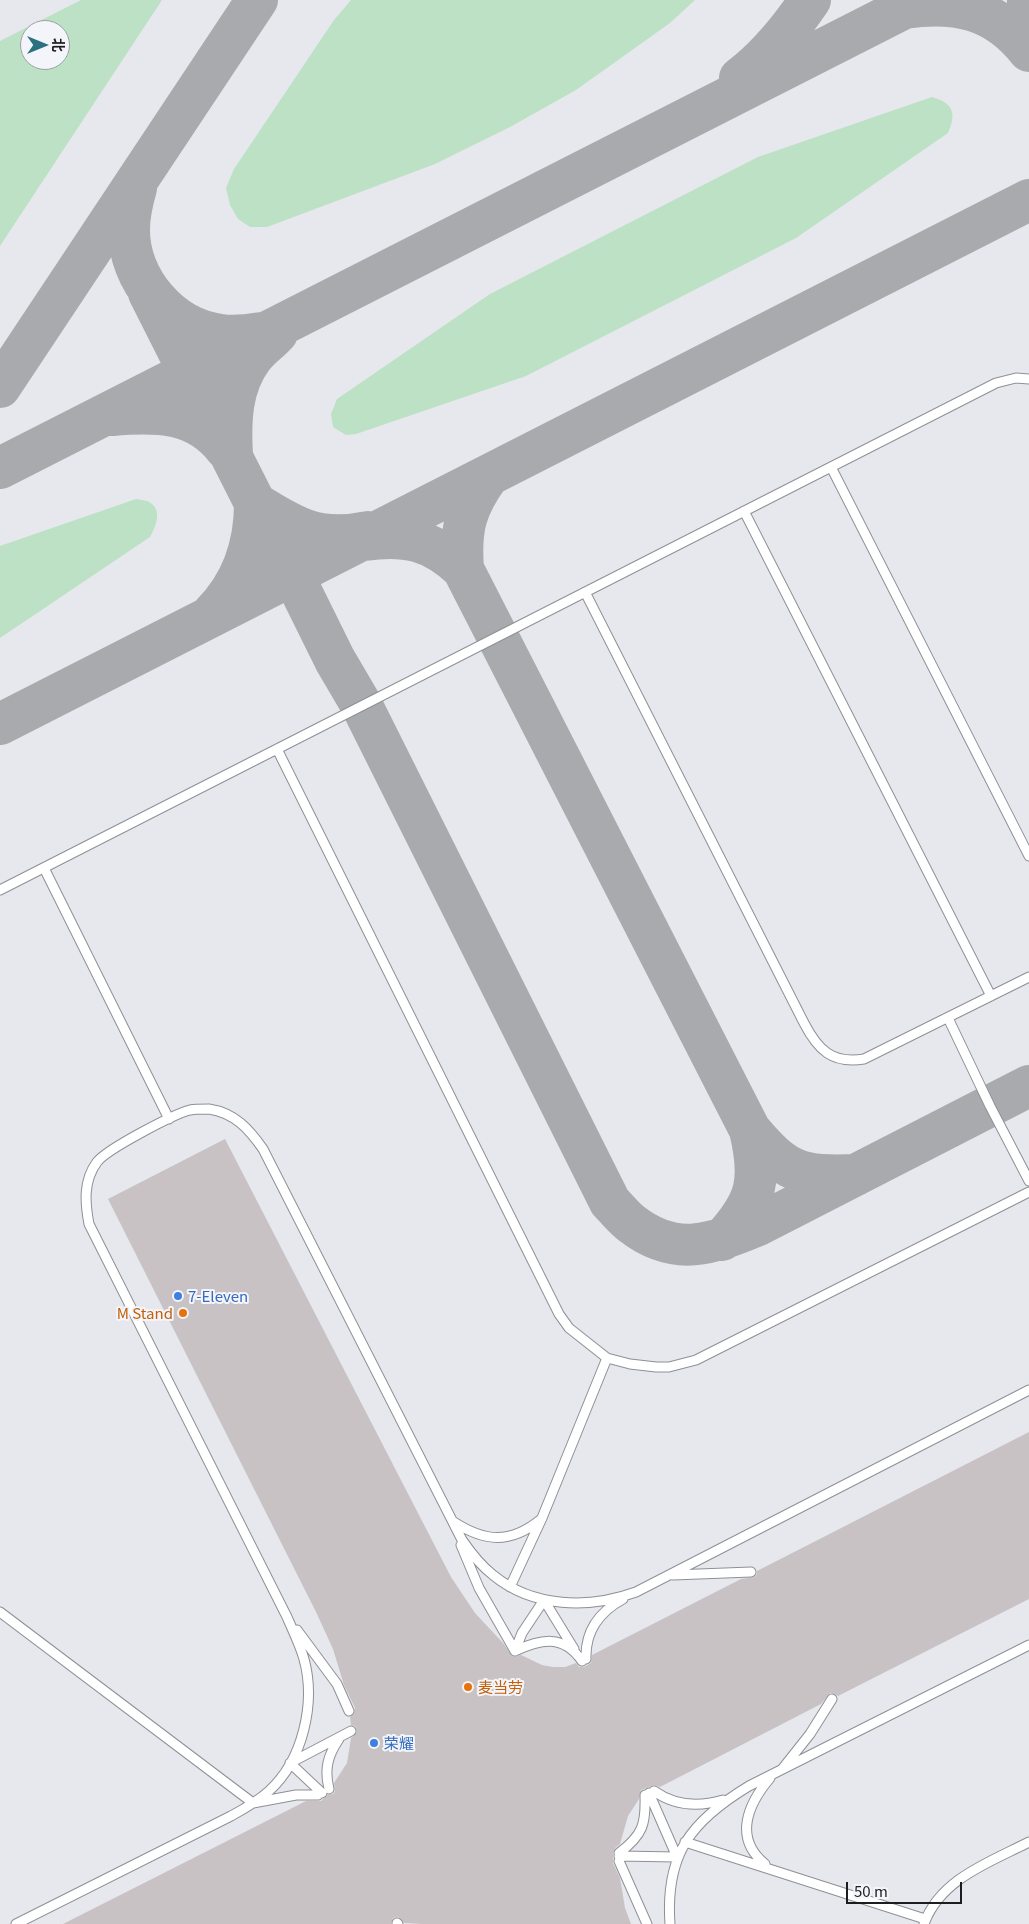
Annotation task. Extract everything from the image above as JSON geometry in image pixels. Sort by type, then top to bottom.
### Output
[{"type":"lane","points":[[0,890],[996,383],[1016,378],[1029,379]]},
{"type":"lane","points":[[831,467],[1029,856]]},
{"type":"lane","points":[[744,511],[991,996]]},
{"type":"lane","points":[[585,592],[804,1023],[820,1048],[830,1056],[842,1060],[864,1059],[1029,977]]},
{"type":"lane","points":[[277,749],[559,1314],[569,1328],[607,1358],[656,1368],[669,1367],[696,1360],[1029,1192]]},
{"type":"lane","points":[[44,868],[169,1119]]},
{"type":"lane","points":[[948,1018],[990,1106],[1029,1181]]},
{"type":"lane","points":[[16,1924],[231,1816],[253,1803],[269,1790],[290,1763],[304,1727],[308,1706],[308,1683],[304,1661],[287,1617],[89,1224],[85,1202],[87,1184],[97,1162],[111,1149],[190,1110],[210,1109],[230,1116],[248,1128],[263,1149],[462,1540],[476,1559],[493,1575],[510,1587],[544,1600],[579,1603],[598,1602],[636,1592]]},
{"type":"lane","points":[[510,1587],[542,1518],[607,1358]]},
{"type":"lane","points":[[515,1651],[536,1642],[548,1641],[566,1645],[584,1660],[589,1634],[598,1620],[614,1605],[1029,1390]]},
{"type":"lane","points":[[452,1520],[470,1532],[492,1538],[516,1535],[528,1529],[542,1518]]},
{"type":"lane","points":[[452,1520],[479,1588],[515,1651]]},
{"type":"lane","points":[[667,1576],[751,1572]]},
{"type":"lane","points":[[515,1651],[522,1633],[544,1600]]},
{"type":"lane","points":[[544,1600],[576,1652]]},
{"type":"lane","points":[[0,1612],[253,1803],[323,1792]]},
{"type":"lane","points":[[287,1617],[337,1684],[349,1711]]},
{"type":"lane","points":[[670,1924],[668,1894],[677,1857],[686,1842],[711,1812],[728,1799],[777,1772],[1029,1645]]},
{"type":"lane","points":[[769,1868],[751,1848],[747,1821],[750,1806],[757,1794],[810,1734],[832,1699]]},
{"type":"lane","points":[[290,1763],[351,1731]]},
{"type":"lane","points":[[323,1792],[327,1779],[326,1767],[329,1756],[341,1736]]},
{"type":"lane","points":[[290,1763],[323,1792]]},
{"type":"lane","points":[[650,1793],[686,1804],[712,1803],[728,1799]]},
{"type":"lane","points":[[619,1857],[637,1838],[643,1827],[650,1793]]},
{"type":"lane","points":[[650,1793],[677,1857]]},
{"type":"lane","points":[[686,1842],[769,1868],[924,1922],[942,1895],[963,1877],[1029,1842]]},
{"type":"lane","points":[[619,1857],[677,1857]]},
{"type":"lane","points":[[619,1857],[647,1924]]},
{"type":"green space","points":[[81,0],[162,0],[0,246],[0,41],[20,31],[20,70],[70,70],[70,20],[41,20]]},
{"type":"green space","points":[[351,0],[695,0],[670,23],[576,90],[510,127],[435,164],[267,227],[250,227],[238,219],[230,205],[226,188],[234,169],[334,20]]},
{"type":"green space","points":[[932,97],[945,102],[951,110],[952,120],[948,133],[796,238],[526,376],[356,434],[346,435],[333,427],[331,414],[337,399],[490,294],[758,157]]},
{"type":"green space","points":[[136,499],[148,501],[156,509],[156,523],[150,537],[0,638],[0,546]]},
{"type":"building","points":[[225,1139],[451,1577],[475,1613],[503,1643],[512,1656],[521,1655],[542,1665],[553,1667],[565,1667],[576,1663],[579,1667],[584,1667],[591,1663],[592,1655],[741,1579],[754,1577],[757,1571],[1029,1432],[1029,1599],[838,1696],[830,1693],[821,1704],[660,1787],[654,1785],[641,1790],[639,1799],[628,1816],[620,1844],[613,1853],[613,1863],[620,1878],[625,1908],[631,1924],[422,1924],[404,1923],[398,1917],[393,1918],[391,1924],[63,1924],[306,1801],[321,1801],[328,1795],[333,1794],[335,1791],[334,1783],[347,1763],[351,1738],[357,1732],[355,1726],[351,1725],[350,1717],[354,1714],[355,1708],[344,1685],[333,1649],[316,1612],[108,1199]]},
{"type":"taxiway","points":[[0,387],[257,0]]},
{"type":"taxiway","points":[[740,78],[778,42],[810,0]]},
{"type":"taxiway","points":[[0,468],[920,0]]},
{"type":"taxiway","points":[[1028,0],[1027,26],[1029,42]]},
{"type":"taxiway","points":[[904,8],[941,5],[974,11],[1003,25],[1029,51]]},
{"type":"taxiway","points":[[136,188],[129,229],[131,248],[136,266],[144,283],[156,298],[169,312],[185,323],[202,331],[231,336],[262,333]]},
{"type":"taxiway","points":[[0,724],[1029,200]]},
{"type":"taxiway","points":[[149,293],[335,660],[362,706],[610,1202],[629,1222],[648,1235],[679,1244],[710,1242],[725,1238],[758,1225],[1029,1086]]},
{"type":"taxiway","points":[[232,455],[231,429],[233,404],[240,380],[255,354],[277,333]]},
{"type":"taxiway","points":[[112,415],[160,414],[189,420],[215,436],[226,449]]},
{"type":"taxiway","points":[[463,569],[462,542],[466,519],[474,498],[489,475]]},
{"type":"taxiway","points":[[255,503],[283,520],[308,531],[335,535],[368,532]]},
{"type":"taxiway","points":[[212,614],[231,590],[245,563],[252,534],[255,503]]},
{"type":"taxiway","points":[[364,540],[393,538],[418,541],[440,551],[463,569],[750,1130],[774,1155],[785,1164],[796,1169],[821,1175],[856,1175]]},
{"type":"taxiway","points":[[722,1240],[743,1214],[754,1190],[756,1163],[750,1130]]},
{"type":"place","name":"7-Eleven","points":[[178,1296]]},
{"type":"place","name":"M Stand","points":[[183,1313]]},
{"type":"place","name":"麦当劳","points":[[468,1687]]},
{"type":"place","name":"荣耀","points":[[374,1743]]}]
